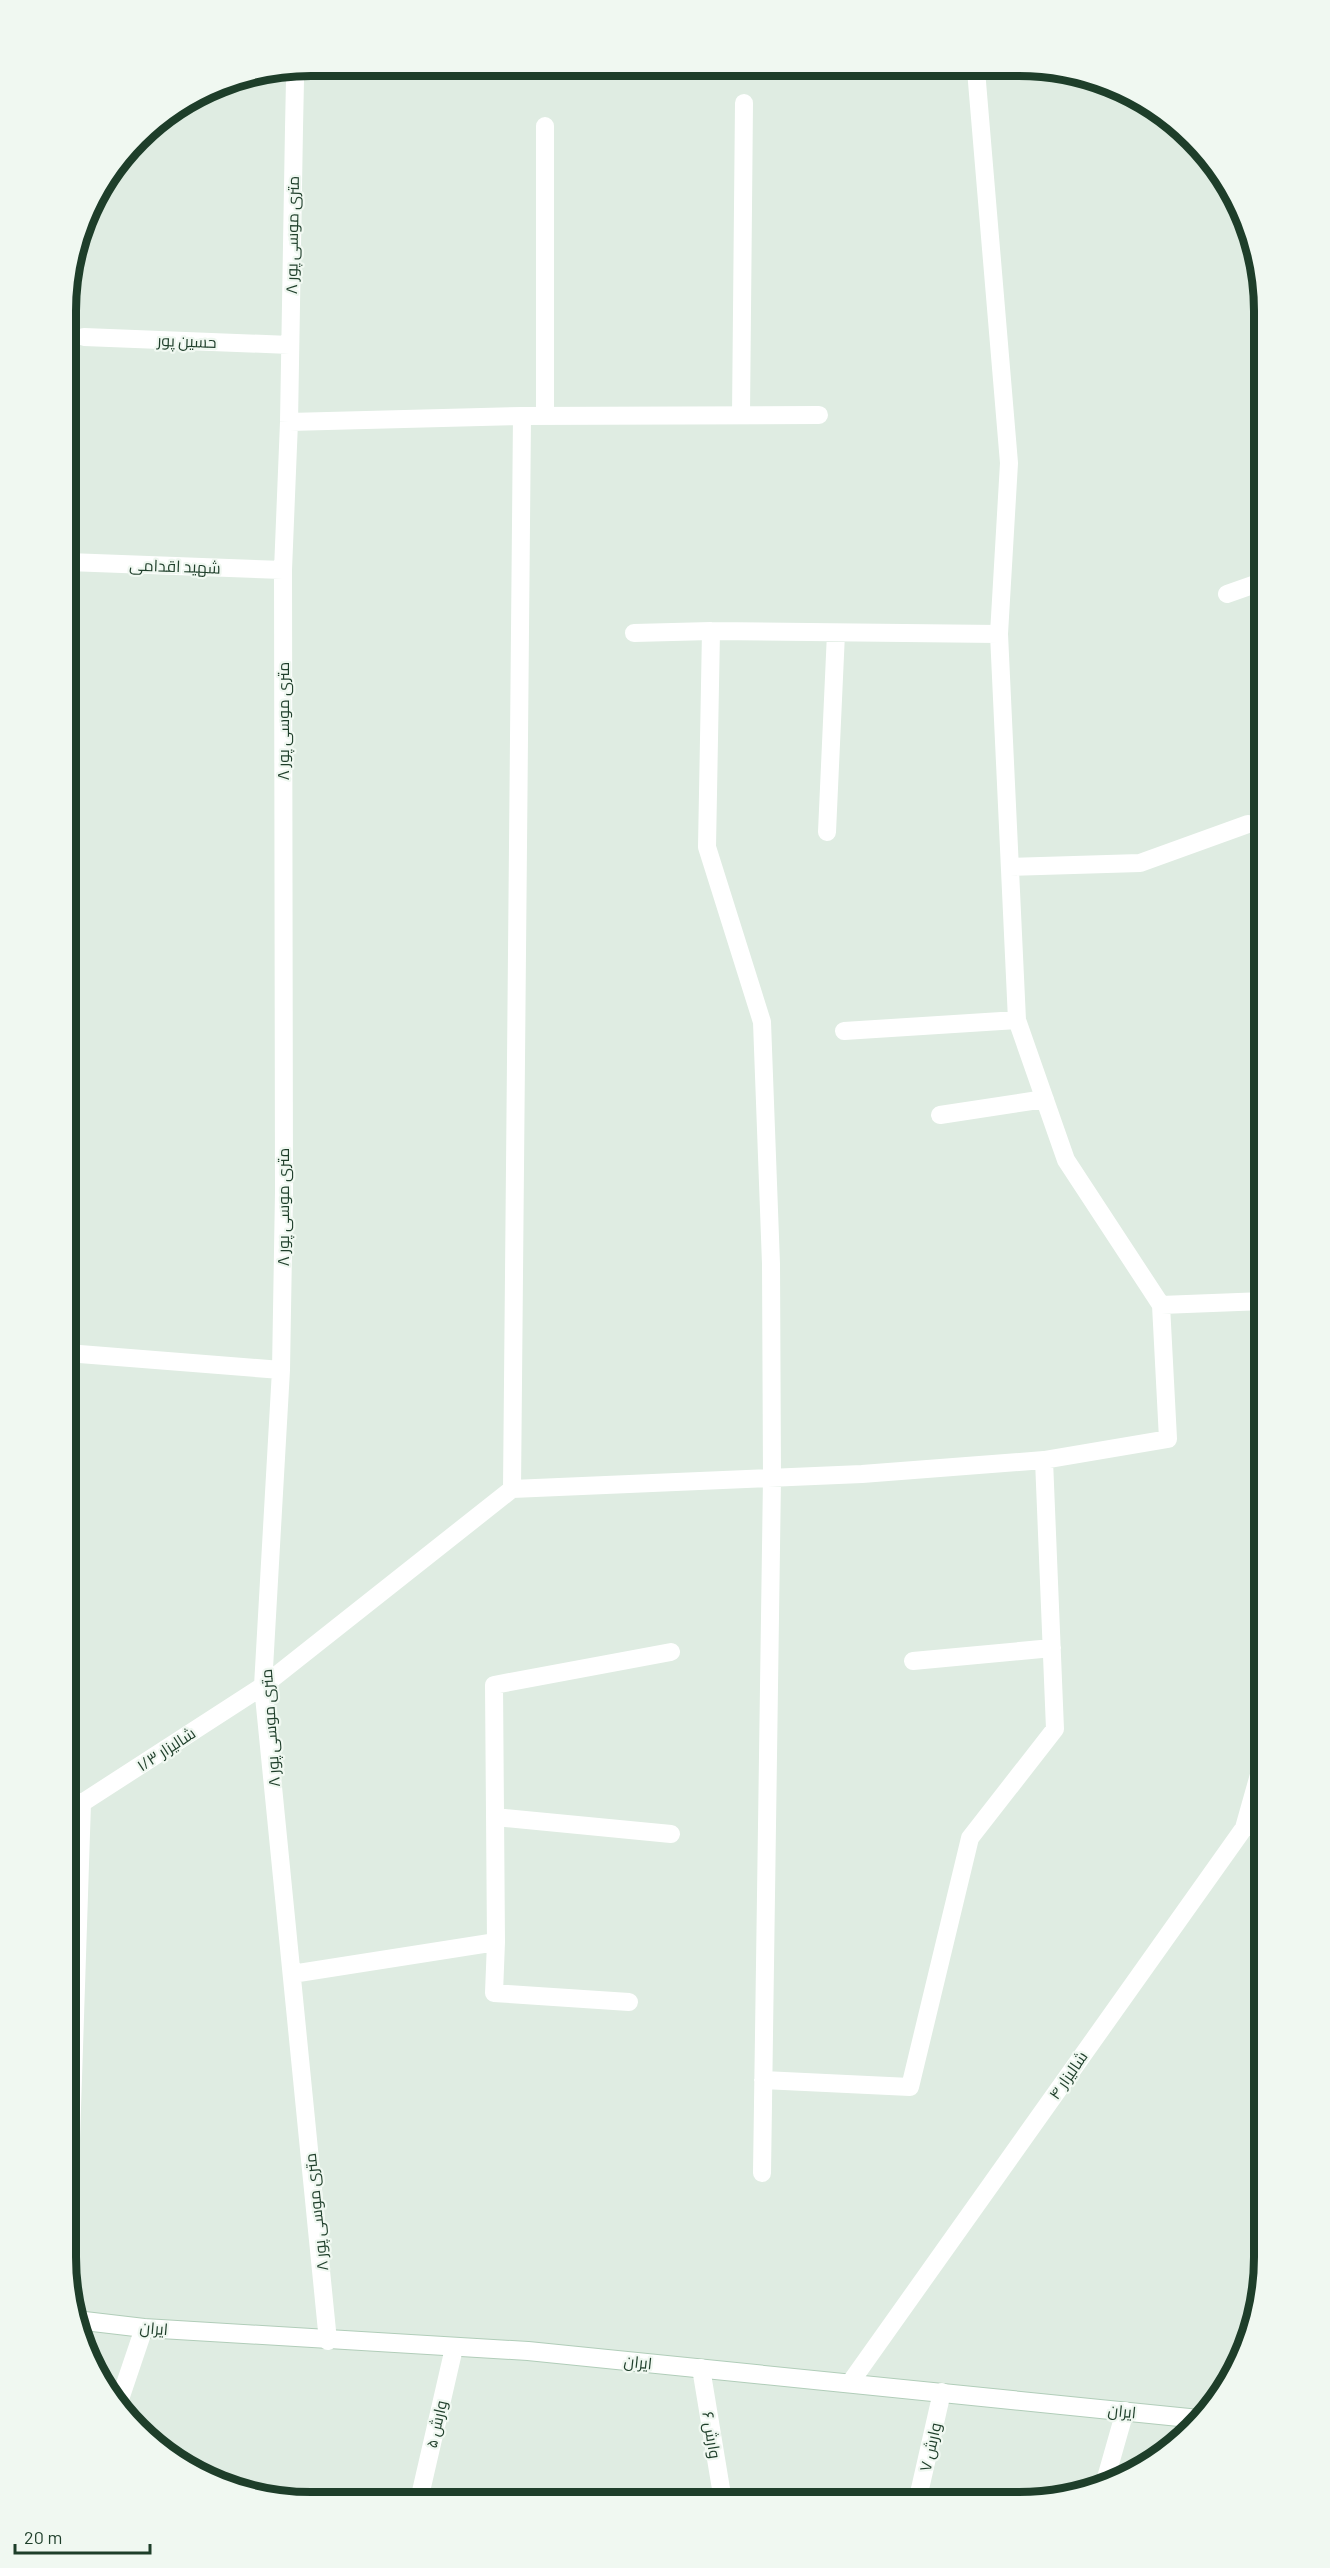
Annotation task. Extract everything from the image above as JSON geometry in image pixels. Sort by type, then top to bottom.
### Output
[{"type":"street","points":[[522,416],[512,1489],[862,1474],[1044,1460],[1168,1439],[1161,1305],[1066,1160],[1017,1020],[999,634],[1009,463],[977,76]]},
{"type":"street","name":"۸ متری موسی پور","points":[[294,77],[289,422],[283,570],[284,1192],[281,1370],[263,1686],[328,2341]]},
{"type":"street","points":[[741,415],[744,103]]},
{"type":"street","points":[[545,126],[545,416]]},
{"type":"street","name":"حسین پور","points":[[84,337],[290,345]]},
{"type":"street","points":[[289,422],[522,416],[819,415]]},
{"type":"street","name":"شهید اقدامی","points":[[76,562],[283,570]]},
{"type":"street","points":[[1227,594],[1254,585]]},
{"type":"street","points":[[634,633],[711,631],[999,634]]},
{"type":"street","points":[[711,631],[707,847],[762,1022],[771,1264],[772,1478],[762,2173]]},
{"type":"street","points":[[827,832],[836,633]]},
{"type":"street","points":[[1010,867],[1140,863],[1248,824]]},
{"type":"street","points":[[844,1031],[1017,1020]]},
{"type":"street","points":[[940,1115],[1045,1099]]},
{"type":"street","points":[[1161,1305],[1254,1301]]},
{"type":"street","points":[[76,1354],[281,1370]]},
{"type":"street","points":[[764,2080],[910,2087],[970,1838],[1055,1729],[1044,1460]]},
{"type":"street","name":"شالیزار ۱/۳","points":[[76,1801],[263,1686],[512,1489]]},
{"type":"street","points":[[913,1661],[1052,1648]]},
{"type":"street","points":[[629,2002],[494,1993],[496,1942],[494,1685],[670,1652]]},
{"type":"street","name":"شالیزار ۴","points":[[850,2383],[1244,1828],[1254,1792]]},
{"type":"street","points":[[495,1817],[671,1834]]},
{"type":"street","points":[[1244,1828],[1254,1826]]},
{"type":"street","points":[[292,1974],[496,1942]]},
{"type":"street","name":"ایران","points":[[86,2321],[144,2328],[328,2341],[528,2351],[1189,2418]]},
{"type":"street","points":[[122,2394],[144,2328]]},
{"type":"street","name":"وارش ۵","points":[[421,2492],[454,2348]]},
{"type":"street","name":"وارش ۶","points":[[701,2368],[722,2492]]},
{"type":"street","name":"وارش ۷","points":[[919,2492],[942,2392]]},
{"type":"street","points":[[1107,2474],[1125,2411]]}]
